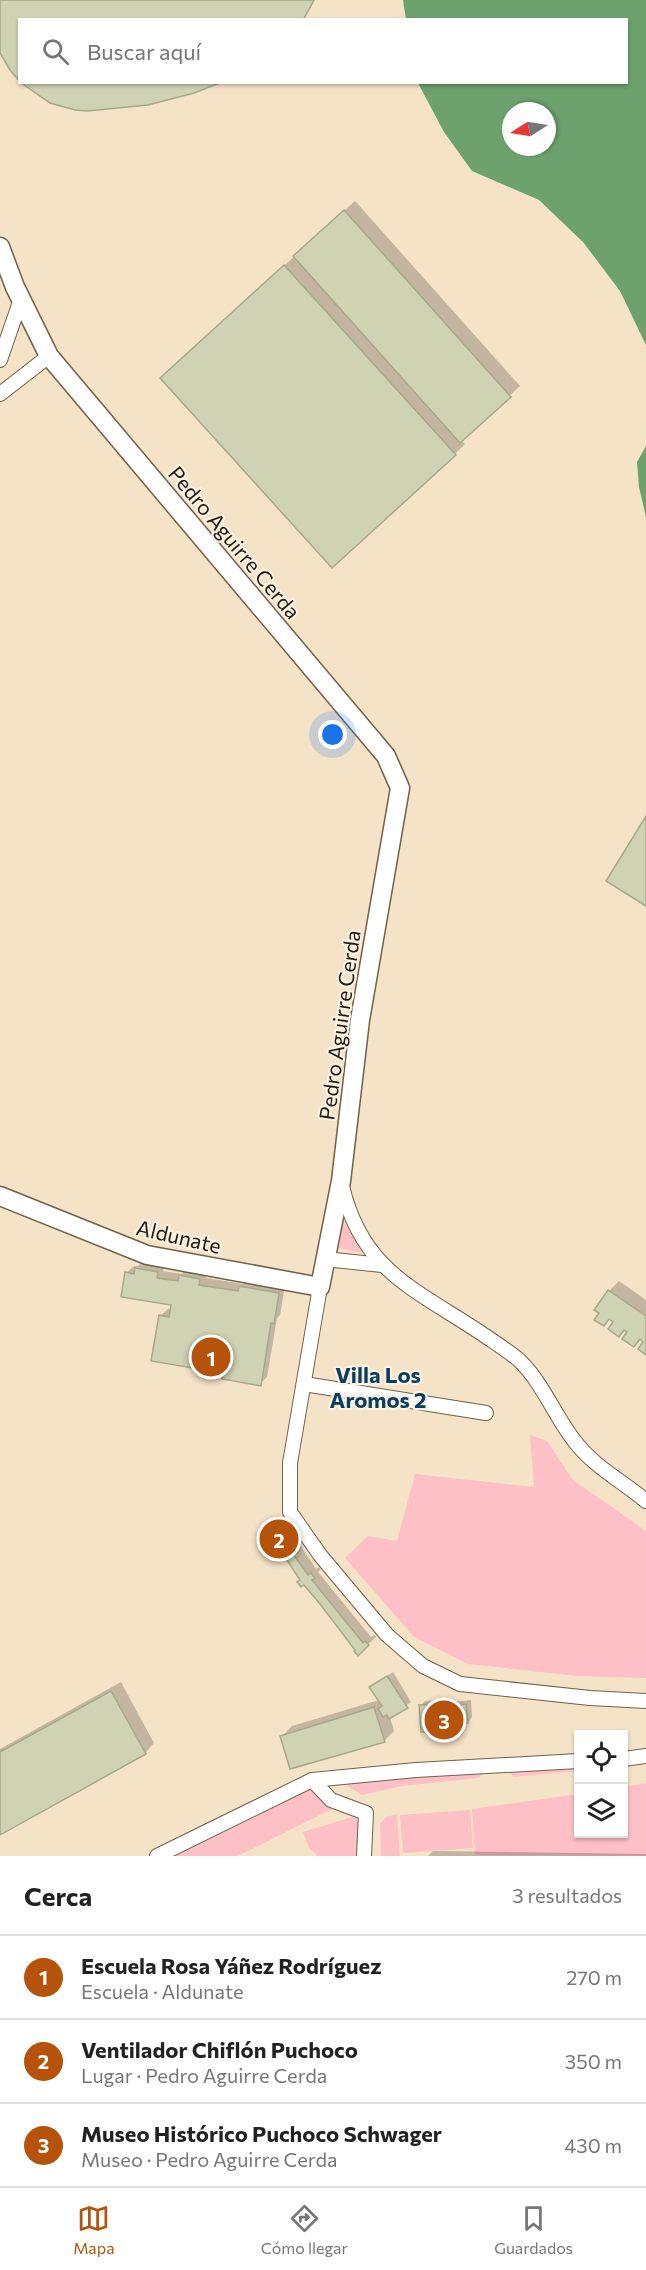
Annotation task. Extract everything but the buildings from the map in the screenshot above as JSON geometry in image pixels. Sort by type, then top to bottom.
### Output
[{"type":"street","name":"Pedro Aguirre Cerda","points":[[0,247],[21,299],[49,356],[386,756],[400,788],[360,1020],[340,1181],[290,1463],[290,1512],[320,1555],[387,1635],[423,1666],[460,1684],[567,1696],[646,1701]]},
{"type":"street","points":[[0,360],[21,299]]},
{"type":"street","points":[[0,394],[49,356]]},
{"type":"street","points":[[340,1181],[352,1218],[369,1248],[382,1265],[432,1303],[461,1320],[519,1361],[535,1379],[566,1429],[586,1455],[646,1501]]},
{"type":"street","name":"Aldunate","points":[[0,1196],[147,1255],[320,1287]]},
{"type":"street","points":[[325,1259],[382,1265]]},
{"type":"street","points":[[304,1384],[486,1413]]},
{"type":"street","points":[[628,1758],[646,1756]]},
{"type":"street","points":[[157,1856],[312,1780],[416,1770],[574,1761]]},
{"type":"street","points":[[312,1780],[331,1800],[366,1812],[364,1856]]},
{"type":"shaded area","points":[[403,0],[646,0],[646,345],[620,291],[583,242],[539,200],[472,171],[444,132],[419,84],[628,84],[628,18],[406,18]]},
{"type":"shaded area","points":[[646,446],[646,517],[639,487],[637,462]]},
{"type":"shaded area","points":[[343,1220],[362,1253],[339,1248]]},
{"type":"shaded area","points":[[530,1435],[547,1441],[572,1479],[646,1531],[646,1678],[577,1676],[468,1664],[414,1637],[345,1558],[368,1536],[397,1541],[415,1474],[534,1487]]},
{"type":"shaded area","points":[[574,1763],[574,1771],[513,1777],[508,1769]]},
{"type":"shaded area","points":[[488,1769],[479,1778],[402,1786],[362,1795],[343,1783]]},
{"type":"shaded area","points":[[646,1783],[646,1856],[475,1855],[472,1809],[574,1795],[574,1838],[628,1838],[628,1786]]},
{"type":"shaded area","points":[[314,1787],[334,1808],[238,1856],[172,1856]]},
{"type":"shaded area","points":[[470,1810],[473,1848],[403,1853],[400,1815]]},
{"type":"shaded area","points":[[362,1814],[361,1856],[318,1856],[309,1848],[303,1832]]},
{"type":"shaded area","points":[[397,1814],[400,1856],[381,1856],[380,1824],[386,1817]]},
{"type":"place","name":"Escuela Rosa Yáñez Rodríguez","points":[[211,1357]]},
{"type":"place","name":"Ventilador Chiflón Puchoco","points":[[279,1539]]},
{"type":"place","name":"Museo Histórico Puchoco Schwager","points":[[444,1720]]},
{"type":"district","name":"Villa Los Aromos 2","points":[[378,1386]]}]
